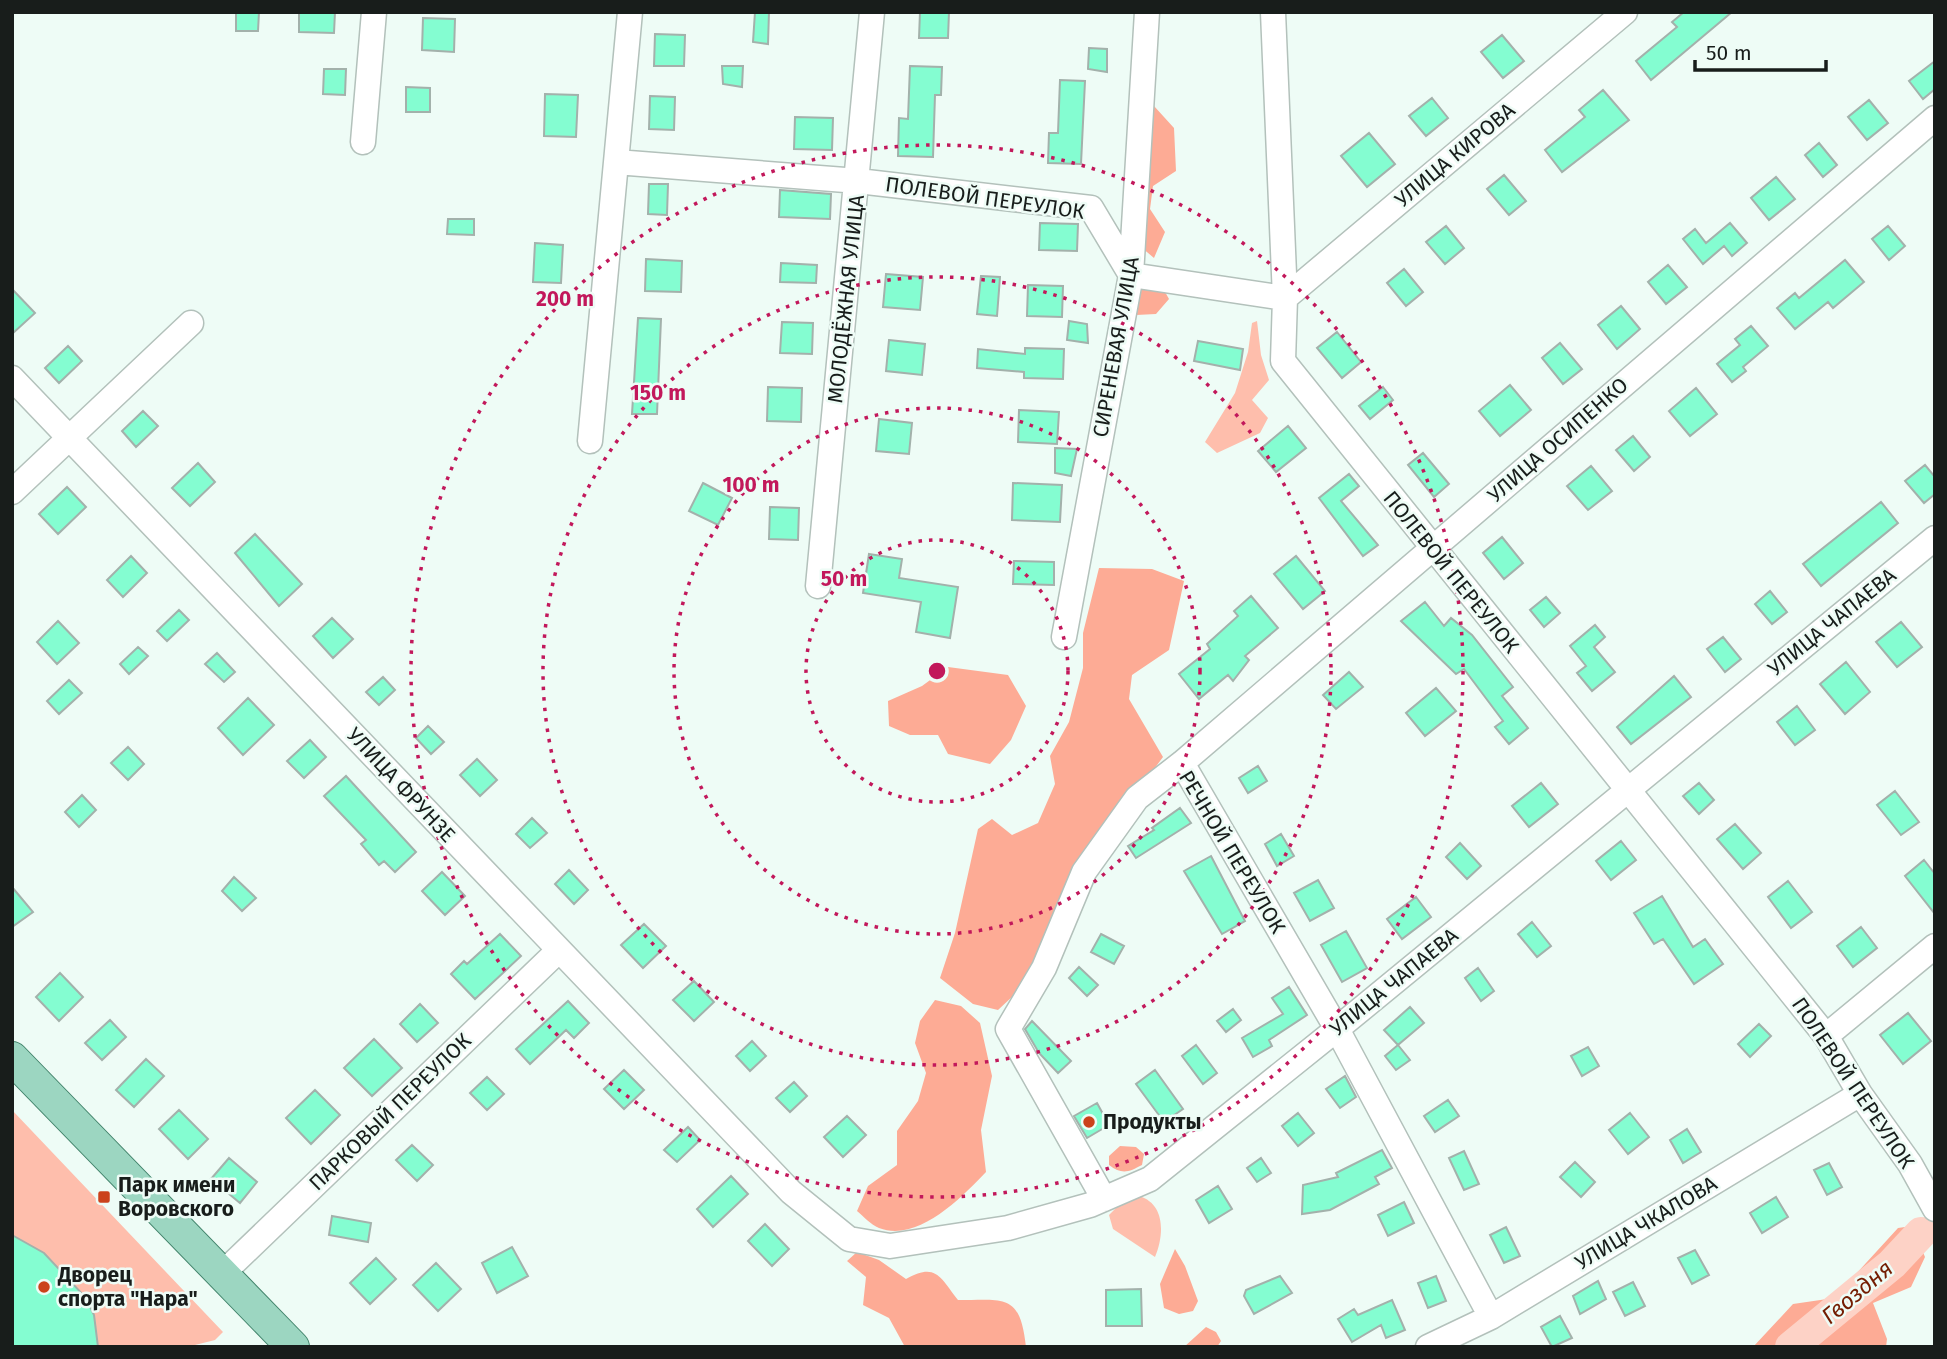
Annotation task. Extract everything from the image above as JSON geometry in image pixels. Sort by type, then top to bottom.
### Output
[{"type":"main road","points":[[12,1058],[293,1347]]},
{"type":"street","points":[[363,142],[374,12]]},
{"type":"street","points":[[590,441],[630,12]]},
{"type":"street","name":"МОЛОДЁЖНАЯ УЛИЦА","points":[[818,586],[872,12]]},
{"type":"street","name":"СИРЕНЕВАЯ УЛИЦА","points":[[1064,637],[1132,275],[1147,12]]},
{"type":"street","name":"ПОЛЕВОЙ ПЕРЕУЛОК","points":[[1273,12],[1285,298],[1283,362],[1826,1036],[1860,1094],[1910,1164],[1935,1209]]},
{"type":"street","name":"УЛИЦА КИРОВА","points":[[1285,298],[1625,12]]},
{"type":"street","name":"УЛИЦА ОСИПЕНКО","points":[[1182,763],[1935,118]]},
{"type":"street","points":[[616,162],[858,181]]},
{"type":"street","name":"ПОЛЕВОЙ ПЕРЕУЛОК","points":[[858,181],[1091,208],[1132,275]]},
{"type":"street","points":[[1132,275],[1285,298]]},
{"type":"street","points":[[12,492],[191,323]]},
{"type":"street","name":"УЛИЦА ФРУНЗЕ","points":[[12,378],[72,437],[558,951],[791,1192]]},
{"type":"street","name":"УЛИЦА ЧАПАЕВА","points":[[791,1192],[849,1238],[890,1246],[1008,1228],[1104,1199],[1150,1179],[1337,1029],[1935,537]]},
{"type":"street","name":"РЕЧНОЙ ПЕРЕУЛОК","points":[[1104,1199],[1007,1029],[1044,968],[1084,872],[1137,797],[1182,763],[1337,1029],[1491,1317]]},
{"type":"street","points":[[1826,1036],[1935,946]]},
{"type":"street","name":"ПАРКОВЫЙ ПЕРЕУЛОК","points":[[222,1274],[558,951]]},
{"type":"street","name":"УЛИЦА ЧКАЛОВА","points":[[1428,1347],[1491,1317],[1860,1094]]},
{"type":"shaded area","points":[[1154,106],[1174,128],[1176,171],[1153,186],[1150,209],[1165,232],[1154,258],[1141,247],[1144,150]]},
{"type":"shaded area","points":[[1137,283],[1160,283],[1169,299],[1156,314],[1136,315],[1131,304]]},
{"type":"shaded area","points":[[1257,321],[1261,355],[1269,380],[1252,400],[1268,418],[1260,433],[1217,453],[1205,442],[1235,393],[1248,352],[1252,323]]},
{"type":"shaded area","points":[[1099,568],[1152,569],[1184,581],[1169,650],[1132,675],[1129,699],[1163,757],[1114,823],[1029,981],[998,1010],[973,1004],[940,978],[955,933],[978,829],[992,819],[1012,835],[1038,823],[1055,784],[1050,756],[1069,722],[1083,668],[1083,633]]},
{"type":"shaded area","points":[[948,667],[1008,675],[1026,706],[1011,740],[990,764],[948,754],[938,735],[910,735],[889,726],[888,701],[922,686]]},
{"type":"shaded area","points":[[935,1000],[961,1006],[980,1023],[992,1076],[981,1130],[986,1172],[952,1205],[924,1223],[894,1231],[879,1228],[857,1211],[868,1186],[897,1165],[897,1131],[918,1101],[926,1073],[915,1043],[920,1021]]},
{"type":"shaded area","points":[[12,1110],[223,1332],[215,1340],[187,1347],[12,1347]]},
{"type":"shaded area","points":[[1120,1146],[1136,1147],[1144,1154],[1142,1165],[1126,1171],[1109,1165],[1109,1156]]},
{"type":"shaded area","points":[[1139,1196],[1154,1206],[1161,1222],[1155,1257],[1113,1229],[1109,1215],[1126,1198]]},
{"type":"shaded area","points":[[1912,1226],[1925,1257],[1911,1287],[1873,1303],[1887,1339],[1886,1347],[1753,1347],[1793,1304],[1834,1298],[1898,1228]]},
{"type":"shaded area","points":[[1175,1249],[1185,1266],[1198,1301],[1193,1311],[1179,1314],[1164,1308],[1160,1284]]},
{"type":"shaded area","points":[[857,1252],[879,1260],[906,1279],[924,1272],[936,1274],[958,1300],[1007,1303],[1019,1317],[1026,1347],[905,1347],[889,1318],[863,1305],[866,1277],[847,1261]]},
{"type":"shaded area","points":[[1206,1327],[1216,1332],[1221,1341],[1217,1347],[1184,1347]]},
{"type":"building","points":[[236,12],[259,12],[258,31],[236,31]]},
{"type":"building","points":[[299,12],[335,12],[334,33],[299,32]]},
{"type":"building","points":[[755,12],[769,12],[768,44],[753,42]]},
{"type":"building","points":[[920,12],[949,12],[948,38],[919,38]]},
{"type":"building","points":[[1684,12],[1732,12],[1651,80],[1636,61],[1677,27],[1672,22]]},
{"type":"building","points":[[423,18],[455,19],[454,52],[422,50]]},
{"type":"building","points":[[655,34],[685,35],[684,66],[654,66]]},
{"type":"building","points":[[1502,35],[1524,61],[1503,78],[1481,52]]},
{"type":"building","points":[[1089,48],[1107,49],[1107,72],[1088,69]]},
{"type":"building","points":[[1935,61],[1935,89],[1923,99],[1909,81]]},
{"type":"building","points":[[722,66],[743,66],[742,87],[723,84]]},
{"type":"building","points":[[910,66],[942,67],[941,95],[935,95],[933,157],[898,156],[899,118],[908,119]]},
{"type":"building","points":[[324,69],[346,69],[345,95],[323,94]]},
{"type":"building","points":[[1060,80],[1085,81],[1081,164],[1048,163],[1049,133],[1058,133]]},
{"type":"building","points":[[406,87],[430,88],[430,112],[406,112]]},
{"type":"building","points":[[1603,90],[1629,120],[1562,172],[1545,150],[1585,117],[1579,110]]},
{"type":"building","points":[[545,94],[578,95],[576,137],[544,136]]},
{"type":"building","points":[[650,96],[675,97],[674,130],[649,129]]},
{"type":"building","points":[[1432,98],[1448,118],[1426,136],[1409,116]]},
{"type":"building","points":[[1869,100],[1888,123],[1867,140],[1848,117]]},
{"type":"building","points":[[795,117],[833,118],[832,150],[794,149]]},
{"type":"building","points":[[1369,133],[1395,164],[1367,187],[1341,156]]},
{"type":"building","points":[[1819,143],[1837,165],[1823,177],[1805,155]]},
{"type":"building","points":[[1504,175],[1526,201],[1509,215],[1487,189]]},
{"type":"building","points":[[1776,177],[1795,199],[1769,220],[1751,198]]},
{"type":"building","points":[[649,184],[668,184],[667,215],[648,214]]},
{"type":"building","points":[[780,190],[831,194],[830,219],[779,217]]},
{"type":"building","points":[[448,219],[474,219],[474,235],[447,234]]},
{"type":"building","points":[[1040,223],[1078,224],[1077,251],[1039,250]]},
{"type":"building","points":[[1730,223],[1747,243],[1732,256],[1724,246],[1703,264],[1683,239],[1695,229],[1706,243]]},
{"type":"building","points":[[1446,226],[1464,248],[1445,264],[1426,242]]},
{"type":"building","points":[[1888,226],[1905,246],[1889,260],[1872,239]]},
{"type":"building","points":[[535,243],[563,245],[561,283],[533,282]]},
{"type":"building","points":[[646,259],[682,261],[681,292],[645,291]]},
{"type":"building","points":[[1845,260],[1864,282],[1833,308],[1828,302],[1795,329],[1777,308],[1795,293],[1799,298]]},
{"type":"building","points":[[781,263],[817,265],[816,283],[780,282]]},
{"type":"building","points":[[1668,265],[1687,287],[1666,304],[1648,282]]},
{"type":"building","points":[[1404,269],[1423,292],[1406,306],[1387,283]]},
{"type":"building","points":[[886,274],[923,277],[920,310],[883,307]]},
{"type":"building","points":[[981,276],[1000,277],[997,316],[977,314]]},
{"type":"building","points":[[1028,285],[1063,286],[1062,317],[1027,316]]},
{"type":"building","points":[[12,289],[35,313],[12,334]]},
{"type":"building","points":[[1621,306],[1640,329],[1617,349],[1598,325]]},
{"type":"building","points":[[638,318],[661,319],[657,414],[632,414]]},
{"type":"building","points":[[1069,321],[1087,324],[1088,343],[1067,340]]},
{"type":"building","points":[[782,322],[813,323],[812,354],[780,353]]},
{"type":"building","points":[[1751,326],[1768,346],[1743,367],[1746,371],[1732,382],[1717,364],[1740,345],[1735,339]]},
{"type":"building","points":[[1337,332],[1361,362],[1342,378],[1317,348]]},
{"type":"building","points":[[889,340],[925,344],[922,375],[886,371]]},
{"type":"building","points":[[1198,341],[1243,349],[1240,370],[1194,361]]},
{"type":"building","points":[[1560,343],[1582,369],[1563,384],[1542,358]]},
{"type":"building","points":[[68,346],[82,361],[59,383],[45,368]]},
{"type":"building","points":[[1025,348],[1064,349],[1063,379],[1024,378],[1024,372],[977,368],[978,349],[1025,354]]},
{"type":"building","points":[[1510,385],[1531,410],[1500,436],[1479,411]]},
{"type":"building","points":[[768,387],[802,388],[801,422],[767,421]]},
{"type":"building","points":[[1383,387],[1393,400],[1370,419],[1359,406]]},
{"type":"building","points":[[1696,388],[1717,414],[1690,436],[1669,411]]},
{"type":"building","points":[[1019,410],[1059,412],[1057,444],[1018,442]]},
{"type":"building","points":[[143,411],[158,426],[136,447],[122,431]]},
{"type":"building","points":[[879,419],[912,423],[909,454],[876,451]]},
{"type":"building","points":[[1288,426],[1306,448],[1276,472],[1258,451]]},
{"type":"building","points":[[1633,436],[1650,457],[1634,471],[1616,450]]},
{"type":"building","points":[[1055,448],[1077,449],[1071,476],[1055,473]]},
{"type":"building","points":[[1423,453],[1449,484],[1434,497],[1408,465]]},
{"type":"building","points":[[198,463],[215,482],[190,506],[172,488]]},
{"type":"building","points":[[1925,465],[1935,477],[1935,494],[1924,503],[1905,481]]},
{"type":"building","points":[[1591,466],[1612,491],[1588,510],[1567,486]]},
{"type":"building","points":[[1349,474],[1359,486],[1341,501],[1378,545],[1363,556],[1319,498]]},
{"type":"building","points":[[703,483],[732,498],[718,525],[689,511]]},
{"type":"building","points":[[1013,483],[1062,485],[1060,522],[1012,520]]},
{"type":"building","points":[[67,487],[86,507],[58,534],[39,514]]},
{"type":"building","points":[[1881,502],[1898,523],[1821,586],[1803,564]]},
{"type":"building","points":[[770,507],[799,508],[798,540],[769,539]]},
{"type":"building","points":[[255,534],[302,584],[279,606],[235,553]]},
{"type":"building","points":[[1502,537],[1523,563],[1504,579],[1483,553]]},
{"type":"building","points":[[869,554],[902,559],[899,578],[958,587],[950,638],[916,632],[921,602],[863,593]]},
{"type":"building","points":[[131,556],[147,573],[123,597],[107,580]]},
{"type":"building","points":[[1296,556],[1325,591],[1303,609],[1274,574]]},
{"type":"building","points":[[1014,561],[1054,562],[1054,585],[1013,584]]},
{"type":"building","points":[[1770,591],[1787,612],[1772,624],[1755,604]]},
{"type":"building","points":[[1251,596],[1278,628],[1245,656],[1249,660],[1233,681],[1228,675],[1199,699],[1179,674],[1210,649],[1207,644],[1238,616],[1234,611]]},
{"type":"building","points":[[1546,597],[1560,613],[1544,627],[1530,610]]},
{"type":"building","points":[[1425,602],[1444,626],[1451,618],[1472,635],[1513,687],[1502,696],[1528,728],[1509,744],[1495,727],[1503,721],[1464,669],[1456,674],[1401,621]]},
{"type":"building","points":[[179,610],[189,620],[167,641],[157,631]]},
{"type":"building","points":[[332,618],[353,639],[333,658],[313,636]]},
{"type":"building","points":[[58,621],[79,643],[57,664],[37,642]]},
{"type":"building","points":[[1901,622],[1922,647],[1897,667],[1876,642]]},
{"type":"building","points":[[1595,625],[1605,637],[1594,647],[1615,672],[1592,691],[1577,673],[1586,666],[1570,646]]},
{"type":"building","points":[[1723,637],[1741,659],[1725,672],[1707,649]]},
{"type":"building","points":[[138,647],[148,656],[129,674],[120,664]]},
{"type":"building","points":[[217,653],[235,672],[224,682],[205,664]]},
{"type":"building","points":[[1846,662],[1870,692],[1845,714],[1820,684]]},
{"type":"building","points":[[1349,672],[1363,687],[1336,709],[1323,695]]},
{"type":"building","points":[[1674,676],[1691,697],[1631,744],[1617,727]]},
{"type":"building","points":[[383,677],[395,690],[379,705],[366,692]]},
{"type":"building","points":[[69,680],[82,693],[59,714],[47,701]]},
{"type":"building","points":[[1436,688],[1456,711],[1425,736],[1406,713]]},
{"type":"building","points":[[248,698],[274,725],[243,755],[218,728]]},
{"type":"building","points":[[1797,706],[1815,730],[1795,745],[1777,722]]},
{"type":"building","points":[[428,726],[444,742],[431,754],[416,738]]},
{"type":"building","points":[[310,740],[326,757],[304,778],[287,761]]},
{"type":"building","points":[[128,747],[144,764],[128,780],[111,763]]},
{"type":"building","points":[[477,759],[497,780],[480,796],[460,775]]},
{"type":"building","points":[[1258,766],[1267,781],[1248,793],[1239,778]]},
{"type":"building","points":[[346,776],[416,852],[395,872],[384,861],[379,865],[361,844],[366,840],[324,796]]},
{"type":"building","points":[[1541,783],[1558,804],[1529,827],[1512,806]]},
{"type":"building","points":[[1699,783],[1714,800],[1699,814],[1683,796]]},
{"type":"building","points":[[1895,791],[1919,822],[1901,835],[1877,805]]},
{"type":"building","points":[[82,795],[96,810],[79,827],[65,812]]},
{"type":"building","points":[[1180,808],[1191,823],[1136,858],[1128,846],[1154,830],[1152,828]]},
{"type":"building","points":[[532,818],[547,833],[530,848],[516,834]]},
{"type":"building","points":[[1735,824],[1761,853],[1743,869],[1717,839]]},
{"type":"building","points":[[1281,834],[1294,856],[1277,866],[1265,844]]},
{"type":"building","points":[[1621,841],[1636,860],[1611,880],[1596,861]]},
{"type":"building","points":[[1460,843],[1481,866],[1467,879],[1446,857]]},
{"type":"building","points":[[1211,856],[1245,921],[1222,934],[1184,871]]},
{"type":"building","points":[[1924,860],[1935,874],[1935,914],[1905,876]]},
{"type":"building","points":[[569,870],[588,890],[574,904],[555,884]]},
{"type":"building","points":[[442,872],[465,896],[445,915],[422,891]]},
{"type":"building","points":[[234,877],[256,898],[242,911],[222,891]]},
{"type":"building","points":[[1318,880],[1334,908],[1310,921],[1294,893]]},
{"type":"building","points":[[1788,881],[1812,912],[1791,928],[1768,897]]},
{"type":"building","points":[[12,887],[33,912],[12,927]]},
{"type":"building","points":[[1662,896],[1693,947],[1705,939],[1723,964],[1694,984],[1663,939],[1654,944],[1634,913]]},
{"type":"building","points":[[1416,897],[1431,917],[1402,939],[1387,919]]},
{"type":"building","points":[[1532,922],[1551,946],[1537,957],[1518,934]]},
{"type":"building","points":[[644,924],[666,946],[643,968],[621,945]]},
{"type":"building","points":[[1861,927],[1877,948],[1853,967],[1837,946]]},
{"type":"building","points":[[1346,931],[1367,968],[1342,982],[1321,945]]},
{"type":"building","points":[[500,934],[521,956],[475,999],[451,974],[464,961],[467,964]]},
{"type":"building","points":[[1101,934],[1124,946],[1114,964],[1091,952]]},
{"type":"building","points":[[1079,967],[1098,985],[1087,996],[1069,978]]},
{"type":"building","points":[[1478,968],[1494,991],[1481,1001],[1465,978]]},
{"type":"building","points":[[60,973],[83,997],[59,1021],[36,997]]},
{"type":"building","points":[[694,981],[714,1002],[694,1021],[673,1000]]},
{"type":"building","points":[[1289,987],[1307,1015],[1269,1040],[1272,1046],[1253,1057],[1242,1038],[1283,1014],[1272,998]]},
{"type":"building","points":[[568,1001],[589,1023],[574,1038],[566,1030],[530,1064],[516,1049]]},
{"type":"building","points":[[420,1004],[438,1023],[417,1042],[400,1024]]},
{"type":"building","points":[[1410,1007],[1424,1023],[1398,1045],[1384,1030]]},
{"type":"building","points":[[1233,1009],[1241,1020],[1226,1032],[1217,1021]]},
{"type":"building","points":[[1908,1013],[1931,1041],[1903,1064],[1880,1035]]},
{"type":"building","points":[[110,1020],[126,1037],[102,1060],[85,1043]]},
{"type":"building","points":[[1032,1021],[1071,1061],[1058,1073],[1039,1053],[1025,1029]]},
{"type":"building","points":[[1759,1024],[1771,1036],[1750,1057],[1738,1044]]},
{"type":"building","points":[[374,1039],[402,1068],[372,1096],[344,1068]]},
{"type":"building","points":[[752,1041],[766,1056],[750,1071],[736,1056]]},
{"type":"building","points":[[1196,1045],[1217,1073],[1203,1084],[1182,1056]]},
{"type":"building","points":[[1398,1045],[1410,1060],[1396,1070],[1385,1056]]},
{"type":"building","points":[[1588,1047],[1599,1066],[1582,1076],[1571,1056]]},
{"type":"building","points":[[146,1059],[164,1076],[134,1107],[116,1090]]},
{"type":"building","points":[[624,1070],[644,1090],[624,1109],[604,1089]]},
{"type":"building","points":[[1155,1070],[1183,1109],[1164,1122],[1136,1084]]},
{"type":"building","points":[[1345,1076],[1356,1097],[1340,1108],[1326,1089]]},
{"type":"building","points":[[487,1077],[504,1094],[487,1110],[470,1093]]},
{"type":"building","points":[[794,1082],[807,1096],[790,1112],[776,1098]]},
{"type":"building","points":[[315,1090],[340,1115],[311,1144],[286,1118]]},
{"type":"building","points":[[1448,1100],[1459,1116],[1435,1132],[1424,1116]]},
{"type":"building","name":"Продукты","points":[[1097,1103],[1109,1125],[1087,1138],[1074,1116]]},
{"type":"building","points":[[179,1110],[208,1139],[188,1159],[159,1129]]},
{"type":"building","points":[[1298,1113],[1314,1133],[1298,1146],[1282,1126]]},
{"type":"building","points":[[1630,1113],[1649,1137],[1628,1154],[1609,1130]]},
{"type":"building","points":[[847,1116],[866,1135],[843,1157],[824,1137]]},
{"type":"building","points":[[688,1127],[700,1140],[677,1162],[664,1150]]},
{"type":"building","points":[[1687,1129],[1701,1152],[1683,1163],[1670,1140]]},
{"type":"building","points":[[412,1145],[433,1165],[417,1181],[396,1160]]},
{"type":"building","points":[[1382,1150],[1392,1168],[1375,1177],[1379,1184],[1330,1210],[1302,1214],[1303,1185],[1338,1177],[1336,1173]]},
{"type":"building","points":[[1464,1151],[1479,1184],[1464,1190],[1449,1158]]},
{"type":"building","points":[[229,1158],[257,1182],[240,1203],[211,1179]]},
{"type":"building","points":[[1261,1158],[1271,1173],[1257,1182],[1247,1168]]},
{"type":"building","points":[[1575,1162],[1595,1182],[1581,1197],[1560,1177]]},
{"type":"building","points":[[1829,1163],[1842,1187],[1827,1195],[1814,1170]]},
{"type":"building","points":[[731,1176],[748,1194],[713,1227],[697,1209]]},
{"type":"building","points":[[1218,1186],[1232,1209],[1209,1223],[1196,1200]]},
{"type":"building","points":[[1776,1197],[1788,1217],[1762,1233],[1750,1213]]},
{"type":"building","points":[[1404,1202],[1414,1223],[1388,1236],[1378,1215]]},
{"type":"building","points":[[332,1216],[371,1223],[368,1242],[329,1235]]},
{"type":"building","points":[[765,1224],[789,1249],[772,1266],[748,1241]]},
{"type":"building","points":[[1506,1227],[1520,1256],[1504,1263],[1490,1235]]},
{"type":"building","name":"Дворец спорта \"Нара\"","points":[[12,1235],[44,1253],[86,1298],[94,1315],[98,1347],[12,1347]]},
{"type":"building","points":[[512,1247],[528,1276],[497,1293],[482,1263]]},
{"type":"building","points":[[1695,1250],[1709,1275],[1692,1284],[1678,1258]]},
{"type":"building","points":[[376,1258],[396,1279],[370,1304],[350,1283]]},
{"type":"building","points":[[436,1263],[461,1289],[438,1311],[413,1285]]},
{"type":"building","points":[[1280,1276],[1292,1293],[1254,1314],[1244,1296],[1246,1290]]},
{"type":"building","points":[[1436,1276],[1446,1301],[1428,1308],[1418,1283]]},
{"type":"building","points":[[1598,1281],[1606,1299],[1580,1314],[1573,1296]]},
{"type":"building","points":[[1633,1282],[1645,1306],[1625,1316],[1613,1292]]},
{"type":"building","points":[[1141,1289],[1142,1326],[1106,1326],[1106,1290]]},
{"type":"building","points":[[1392,1300],[1405,1330],[1386,1338],[1381,1325],[1352,1342],[1338,1319],[1354,1309],[1358,1315]]},
{"type":"building","points":[[1560,1316],[1572,1338],[1552,1347],[1541,1327]]},
{"type":"waterway","name":"Гвоздня","points":[[1791,1347],[1892,1264],[1921,1233]]},
{"type":"place","name":"Продукты","points":[[1089,1122]]},
{"type":"place","name":"Парк имени Воровского","points":[[104,1197]]},
{"type":"place","name":"Дворец спорта \"Нара\"","points":[[44,1287]]}]
